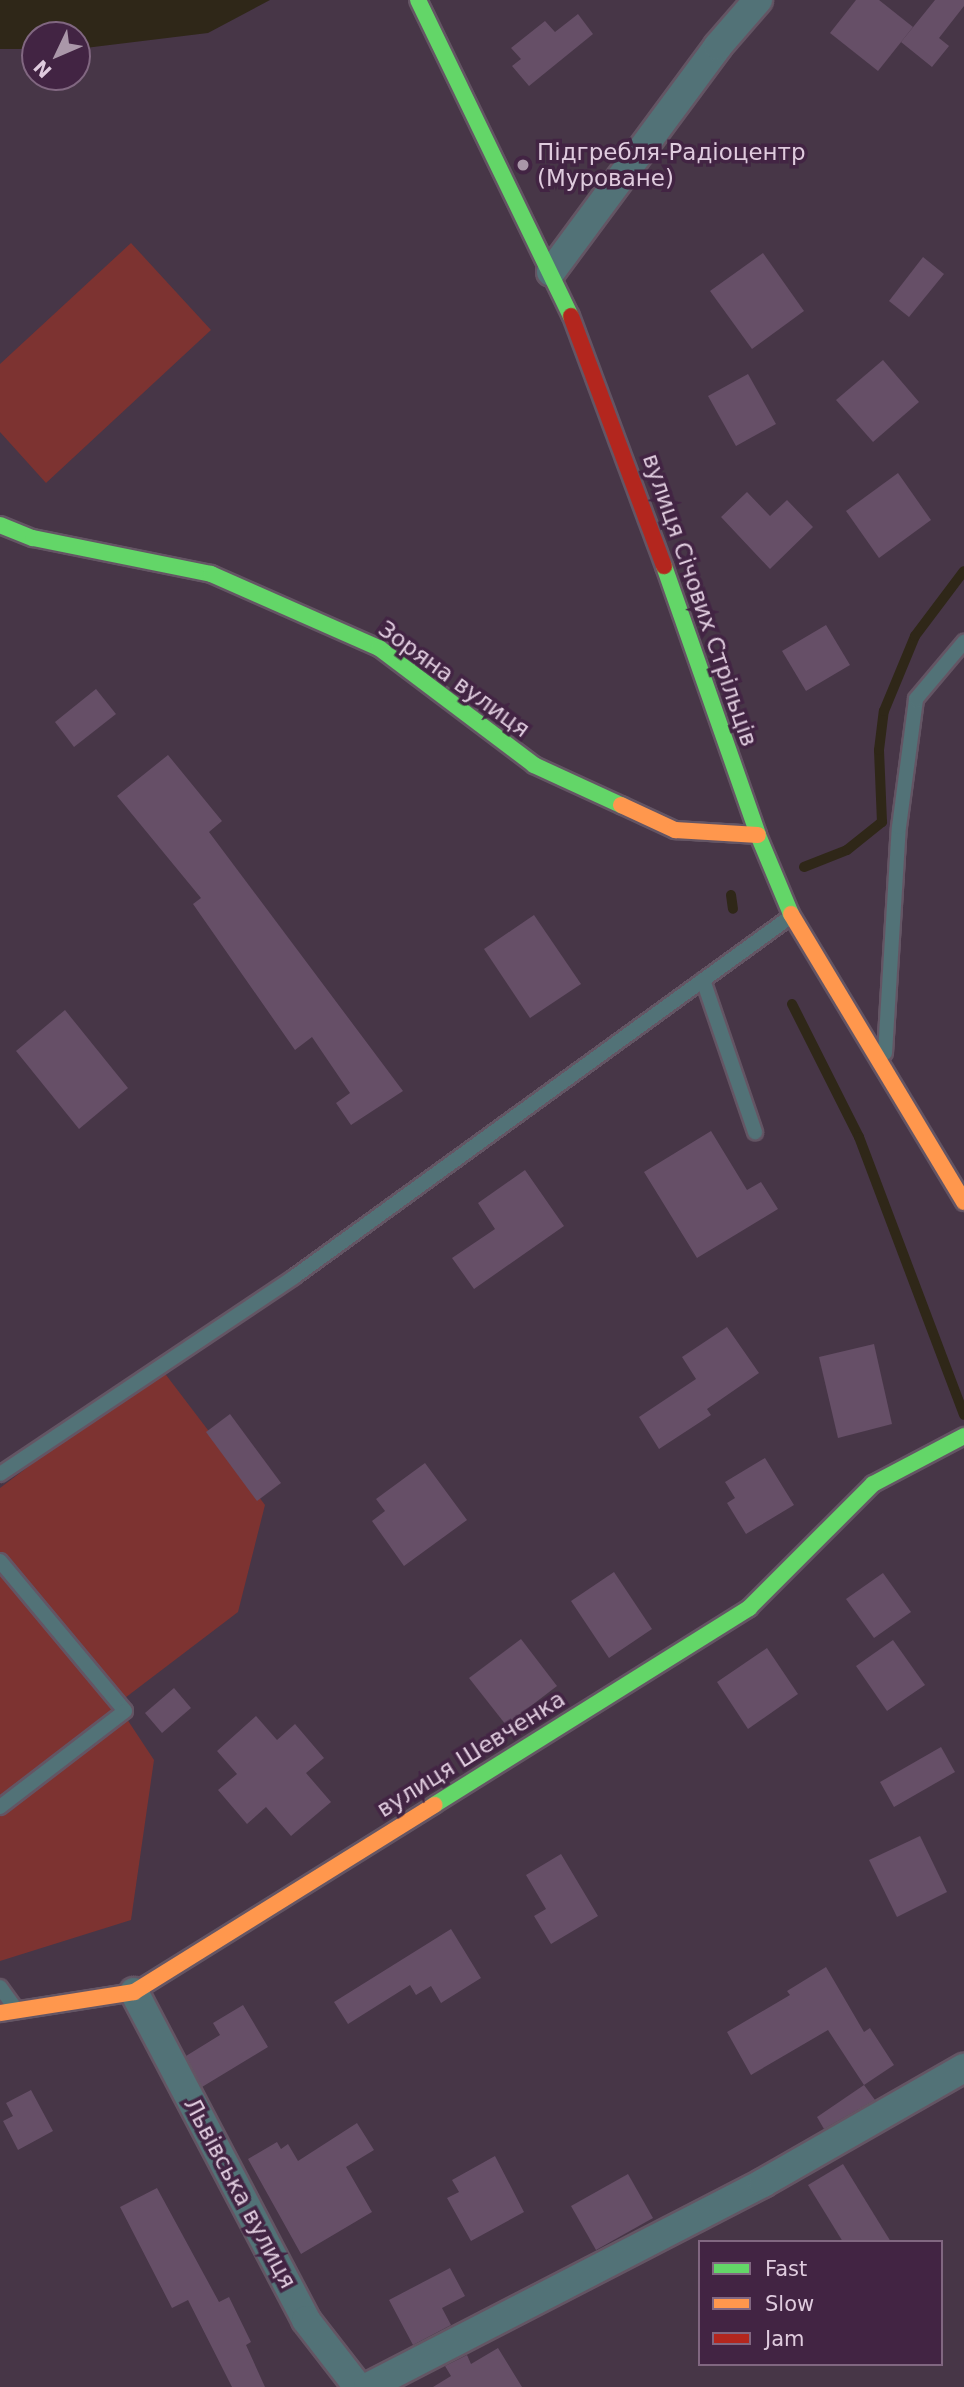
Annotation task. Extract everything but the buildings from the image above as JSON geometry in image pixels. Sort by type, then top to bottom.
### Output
[{"type":"street","name":"вулиця Січових Стрільців","points":[[418,0],[592,362],[758,835],[792,916],[883,1072],[964,1202]]},
{"type":"street","points":[[551,272],[718,46],[758,0]]},
{"type":"street","name":"Зоряна вулиця","points":[[0,525],[33,538],[211,574],[379,648],[534,765],[675,830],[758,835]]},
{"type":"street","name":"вулиця Шевченка","points":[[0,2013],[134,1992],[749,1608],[873,1484],[925,1454],[964,1436]]},
{"type":"street","name":"Львівська вулиця","points":[[134,1992],[306,2320],[358,2387]]},
{"type":"street","points":[[368,2387],[763,2183],[964,2068]]},
{"type":"lane","points":[[883,1072],[899,827],[916,699],[964,642]]},
{"type":"lane","points":[[0,1474],[294,1277],[792,916]]},
{"type":"lane","points":[[703,980],[755,1132]]},
{"type":"lane","points":[[0,1561],[125,1711],[0,1807]]},
{"type":"lane","points":[[0,1987],[17,2011]]},
{"type":"shaded area","points":[[0,0],[270,0],[208,33],[91,47],[91,21],[21,21],[21,49],[0,49]]},
{"type":"shaded area","points":[[131,243],[211,330],[46,483],[0,432],[0,364]]},
{"type":"shaded area","points":[[160,1367],[265,1505],[238,1612],[117,1704],[154,1760],[131,1920],[0,1961],[0,1488]]},
{"type":"waterway","points":[[804,867],[847,850],[882,822],[879,750],[884,711],[915,636],[964,571]]},
{"type":"waterway","points":[[731,895],[733,909]]},
{"type":"waterway","points":[[792,1004],[859,1137],[964,1415]]},
{"type":"traffic: fast","points":[[418,0],[571,316]]},
{"type":"traffic: fast","points":[[0,525],[33,538],[211,574],[379,648],[534,765],[621,805]]},
{"type":"traffic: fast","points":[[664,566],[758,835],[791,914]]},
{"type":"traffic: fast","points":[[434,1805],[749,1608],[873,1484],[964,1436]]},
{"type":"traffic: slow","points":[[621,805],[675,830],[758,835]]},
{"type":"traffic: slow","points":[[791,914],[964,1202]]},
{"type":"traffic: slow","points":[[0,2013],[134,1992],[434,1805]]},
{"type":"traffic: jam","points":[[571,316],[664,566]]},
{"type":"place","name":"Підгребля-Радіоцентр (Муроване)","points":[[523,165]]}]
